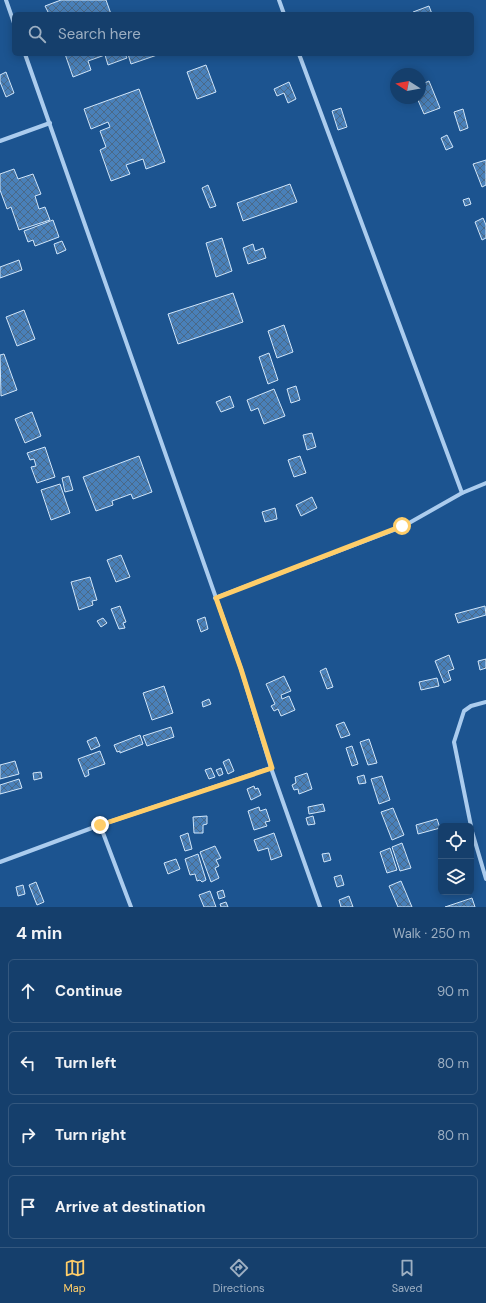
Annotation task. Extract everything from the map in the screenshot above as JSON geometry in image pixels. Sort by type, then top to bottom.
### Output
[{"type":"street","points":[[6,0],[12,17]]},
{"type":"street","points":[[279,0],[283,12]]},
{"type":"street","points":[[26,56],[241,669],[272,768],[320,907]]},
{"type":"street","points":[[300,56],[462,493]]},
{"type":"street","points":[[0,141],[50,123]]},
{"type":"street","points":[[216,598],[402,526],[462,493],[486,483]]},
{"type":"street","points":[[470,823],[454,742],[464,711],[471,706],[486,702]]},
{"type":"street","points":[[0,862],[100,825],[272,768]]},
{"type":"street","points":[[100,825],[131,907]]},
{"type":"street","points":[[474,837],[486,879]]},
{"type":"building","points":[[61,0],[106,0],[110,12],[48,12],[45,6]]},
{"type":"building","points":[[429,6],[431,12],[413,12]]},
{"type":"building","points":[[66,56],[102,56],[88,61],[91,70],[73,77]]},
{"type":"building","points":[[105,56],[126,56],[127,58],[108,65]]},
{"type":"building","points":[[129,56],[154,56],[131,64]]},
{"type":"building","points":[[206,65],[216,92],[197,99],[187,72]]},
{"type":"building","points":[[6,72],[14,93],[6,97],[0,82],[0,75]]},
{"type":"building","points":[[429,81],[440,108],[424,114],[420,104],[426,104],[426,82]]},
{"type":"building","points":[[289,82],[296,99],[288,103],[284,93],[277,96],[274,89]]},
{"type":"building","points":[[139,89],[165,162],[146,169],[143,159],[126,165],[130,174],[111,181],[100,150],[106,147],[100,131],[110,127],[108,122],[91,129],[84,109]]},
{"type":"building","points":[[341,108],[347,127],[338,130],[332,111]]},
{"type":"building","points":[[463,109],[468,128],[460,131],[454,112]]},
{"type":"building","points":[[447,135],[453,147],[446,150],[441,138]]},
{"type":"building","points":[[486,160],[486,185],[482,187],[473,164]]},
{"type":"building","points":[[14,169],[18,179],[33,174],[41,194],[35,196],[39,209],[45,207],[50,220],[19,230],[11,207],[7,209],[0,190],[0,174]]},
{"type":"building","points":[[290,184],[297,202],[243,221],[237,203]]},
{"type":"building","points":[[208,185],[216,206],[210,208],[202,188]]},
{"type":"building","points":[[469,198],[471,204],[465,206],[463,200]]},
{"type":"building","points":[[483,218],[486,225],[486,238],[482,240],[475,222]]},
{"type":"building","points":[[53,220],[59,237],[35,246],[33,240],[28,242],[24,231]]},
{"type":"building","points":[[222,238],[232,271],[216,277],[206,243]]},
{"type":"building","points":[[62,241],[66,250],[57,254],[54,244]]},
{"type":"building","points":[[253,244],[255,251],[263,248],[266,258],[248,264],[243,248]]},
{"type":"building","points":[[19,260],[22,270],[0,278],[0,267]]},
{"type":"building","points":[[233,293],[243,322],[178,344],[168,314]]},
{"type":"building","points":[[24,310],[35,339],[17,346],[6,317]]},
{"type":"building","points":[[284,325],[293,352],[277,358],[268,331]]},
{"type":"building","points":[[269,353],[278,380],[268,384],[259,357]]},
{"type":"building","points":[[4,354],[17,390],[1,396],[0,355]]},
{"type":"building","points":[[296,386],[300,400],[291,403],[287,389]]},
{"type":"building","points":[[274,389],[285,416],[264,424],[258,408],[251,411],[247,400]]},
{"type":"building","points":[[230,396],[234,407],[221,412],[216,402]]},
{"type":"building","points":[[32,412],[41,436],[25,443],[15,419]]},
{"type":"building","points":[[312,433],[316,447],[307,450],[303,435]]},
{"type":"building","points":[[45,447],[55,477],[37,483],[31,467],[36,466],[34,459],[30,460],[27,453]]},
{"type":"building","points":[[139,456],[152,492],[133,499],[131,494],[112,501],[113,505],[96,511],[83,477]]},
{"type":"building","points":[[300,456],[306,473],[294,477],[288,460]]},
{"type":"building","points":[[69,476],[73,490],[65,492],[62,478]]},
{"type":"building","points":[[60,484],[70,513],[51,520],[41,490]]},
{"type":"building","points":[[312,497],[317,508],[301,516],[296,505]]},
{"type":"building","points":[[275,508],[277,519],[265,522],[262,512]]},
{"type":"building","points":[[121,555],[130,577],[116,582],[107,560]]},
{"type":"building","points":[[90,577],[97,600],[92,601],[93,605],[79,610],[71,582]]},
{"type":"building","points":[[120,606],[126,622],[123,623],[125,628],[119,629],[111,609]]},
{"type":"building","points":[[485,606],[486,615],[458,623],[455,614]]},
{"type":"building","points":[[205,617],[208,629],[201,632],[197,620]]},
{"type":"building","points":[[103,618],[107,623],[101,627],[97,621]]},
{"type":"building","points":[[449,655],[454,669],[448,671],[451,680],[444,683],[435,661]]},
{"type":"building","points":[[486,659],[486,668],[480,670],[478,661]]},
{"type":"building","points":[[326,668],[333,687],[327,689],[320,671]]},
{"type":"building","points":[[284,676],[291,691],[281,695],[282,699],[289,696],[295,710],[281,716],[278,709],[274,711],[271,706],[275,704],[266,684]]},
{"type":"building","points":[[437,678],[439,686],[421,690],[419,682]]},
{"type":"building","points":[[164,686],[173,713],[152,720],[143,693]]},
{"type":"building","points":[[209,699],[211,704],[203,707],[202,702]]},
{"type":"building","points":[[344,722],[350,735],[341,738],[336,725]]},
{"type":"building","points":[[171,727],[174,737],[147,746],[143,736]]},
{"type":"building","points":[[140,735],[143,744],[120,753],[120,751],[117,752],[114,745]]},
{"type":"building","points":[[96,737],[100,746],[91,750],[87,741]]},
{"type":"building","points":[[369,739],[377,763],[368,765],[360,742]]},
{"type":"building","points":[[352,746],[358,764],[352,766],[346,748]]},
{"type":"building","points":[[100,751],[105,764],[88,770],[89,775],[85,777],[78,759]]},
{"type":"building","points":[[229,759],[234,771],[228,774],[223,762]]},
{"type":"building","points":[[15,761],[19,774],[0,779],[0,765]]},
{"type":"building","points":[[211,768],[215,777],[209,779],[205,770]]},
{"type":"building","points":[[221,768],[223,774],[219,776],[216,770]]},
{"type":"building","points":[[41,772],[42,778],[34,780],[33,773]]},
{"type":"building","points":[[307,773],[312,789],[299,794],[298,789],[294,790],[292,785],[296,783],[295,777]]},
{"type":"building","points":[[364,775],[366,783],[359,784],[357,777]]},
{"type":"building","points":[[382,776],[390,800],[379,804],[371,779]]},
{"type":"building","points":[[19,779],[22,788],[0,794],[0,785]]},
{"type":"building","points":[[254,786],[255,789],[258,788],[261,795],[251,800],[247,789]]},
{"type":"building","points":[[323,804],[325,811],[309,814],[308,807]]},
{"type":"building","points":[[259,807],[260,811],[266,809],[270,821],[265,822],[267,826],[254,830],[248,811]]},
{"type":"building","points":[[393,808],[404,835],[392,840],[381,812]]},
{"type":"building","points":[[207,816],[207,824],[203,825],[203,833],[194,833],[193,817]]},
{"type":"building","points":[[313,816],[315,824],[308,825],[306,818]]},
{"type":"building","points":[[437,819],[438,823],[438,829],[418,834],[416,825]]},
{"type":"building","points":[[188,833],[192,849],[185,851],[180,836]]},
{"type":"building","points":[[274,833],[282,856],[271,860],[268,848],[258,851],[254,840]]},
{"type":"building","points":[[402,843],[411,868],[400,871],[392,847]]},
{"type":"building","points":[[215,846],[221,858],[216,860],[219,866],[215,868],[219,878],[211,882],[200,852]]},
{"type":"building","points":[[390,848],[397,870],[387,873],[380,852]]},
{"type":"building","points":[[329,853],[331,860],[324,862],[322,854]]},
{"type":"building","points":[[198,854],[206,880],[202,882],[200,880],[197,881],[195,874],[190,875],[185,859]]},
{"type":"building","points":[[176,859],[180,869],[168,874],[164,863]]},
{"type":"building","points":[[341,875],[344,885],[337,887],[334,877]]},
{"type":"building","points":[[401,881],[412,907],[398,907],[389,886]]},
{"type":"building","points":[[36,882],[44,902],[37,905],[29,885]]},
{"type":"building","points":[[23,885],[25,894],[18,896],[16,887]]},
{"type":"building","points":[[223,890],[225,897],[219,899],[217,892]]},
{"type":"building","points":[[210,891],[216,907],[204,907],[199,895]]},
{"type":"building","points":[[349,896],[353,907],[341,907],[339,900]]},
{"type":"building","points":[[472,898],[475,907],[445,907]]},
{"type":"building","points":[[226,902],[228,907],[221,907],[220,904]]},
{"type":"route","points":[[100,825],[272,768],[241,669],[216,598],[402,526]]}]
